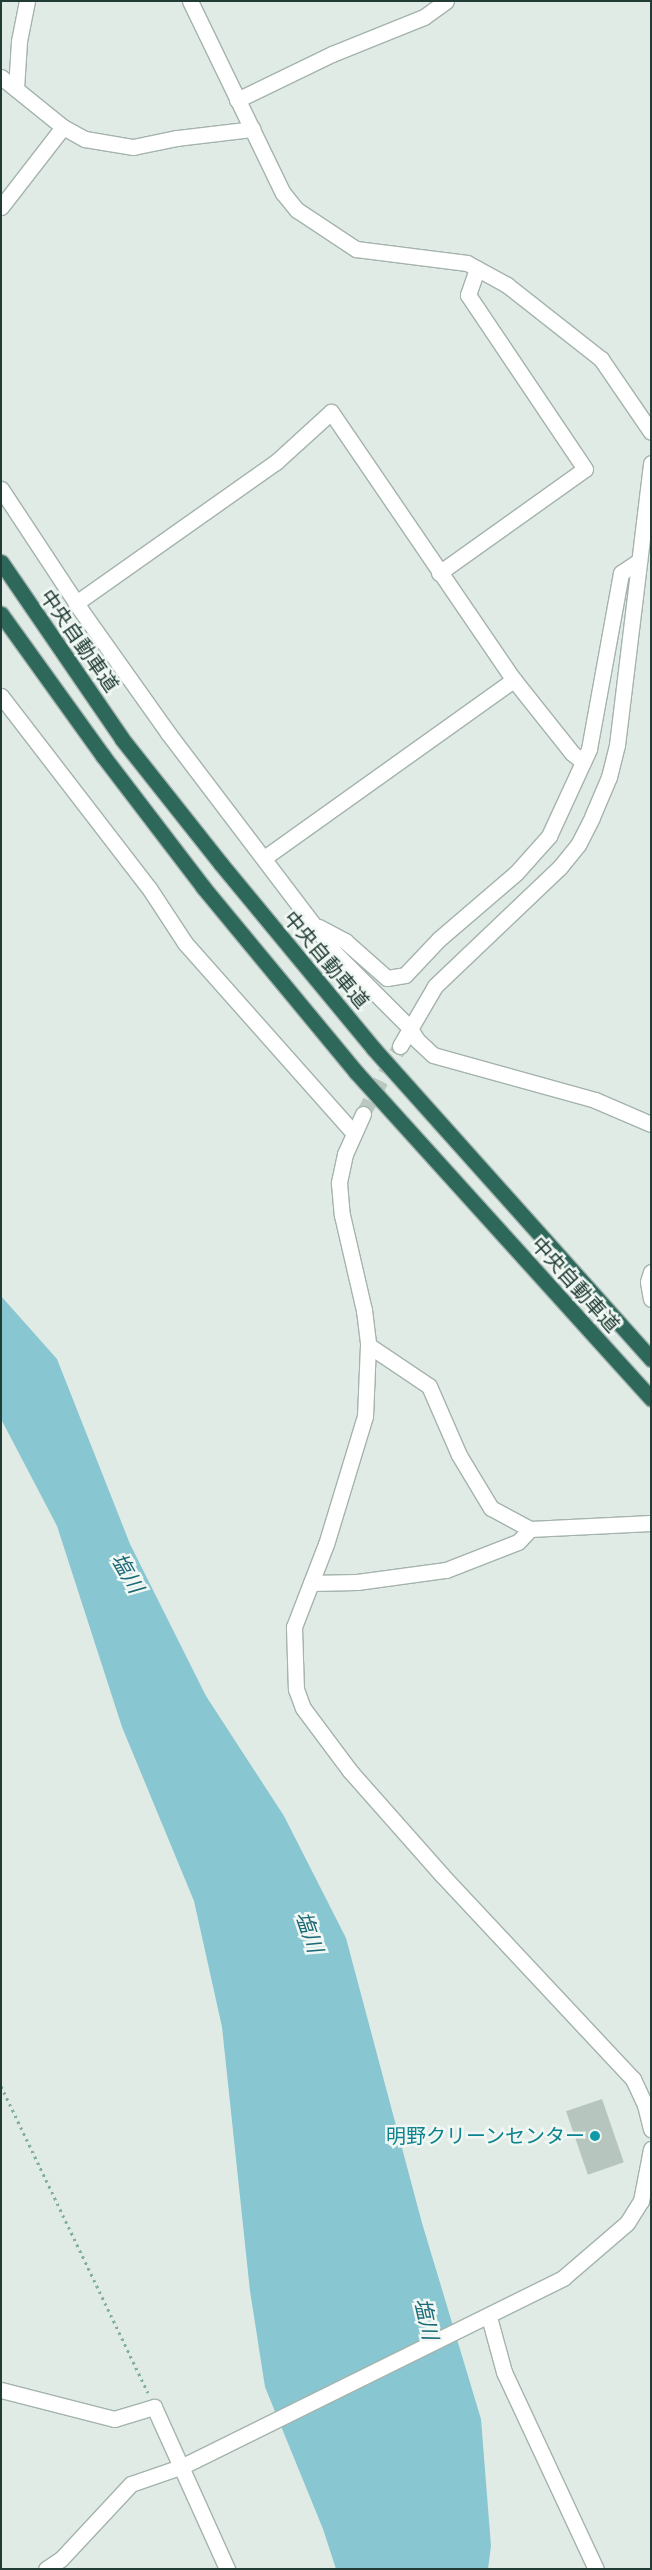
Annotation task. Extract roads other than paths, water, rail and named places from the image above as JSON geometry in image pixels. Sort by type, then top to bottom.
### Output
[{"type":"highway","name":"中央自動車道","points":[[1,562],[122,739],[221,864],[374,1048],[651,1359]]},
{"type":"highway","name":"中央自動車道","points":[[1,614],[103,756],[246,939],[356,1072],[651,1398]]},
{"type":"street","points":[[16,88],[19,41],[27,1]]},
{"type":"street","points":[[190,1],[283,193],[297,210],[332,235],[356,249],[467,263],[508,284],[601,359],[651,432]]},
{"type":"street","points":[[237,100],[332,54],[424,17],[446,1]]},
{"type":"street","points":[[1,77],[63,127],[85,139],[133,147],[177,138],[252,129]]},
{"type":"street","points":[[1,207],[63,127]]},
{"type":"street","points":[[439,573],[584,470],[468,295],[477,269]]},
{"type":"street","points":[[76,603],[276,462],[331,412],[439,573],[514,680],[572,754],[583,762]]},
{"type":"street","points":[[400,1046],[409,1027],[435,986],[560,867],[578,845],[609,777],[617,745],[651,463]]},
{"type":"street","points":[[1,489],[76,603],[168,733],[316,925],[335,953],[409,1027],[417,1040],[433,1056],[595,1100],[651,1124]]},
{"type":"street","points":[[316,925],[345,941],[387,978],[405,975],[440,939],[516,873],[549,836],[583,762],[601,696],[621,573],[639,561]]},
{"type":"street","points":[[264,858],[514,680]]},
{"type":"street","points":[[1,696],[149,888],[185,943],[353,1132]]},
{"type":"street","points":[[363,1114],[353,1132],[339,1183],[342,1215],[359,1283],[368,1344],[365,1416],[294,1627],[292,1662],[296,1690],[303,1708],[350,1771],[441,1874],[632,2079],[645,2105],[651,2128]]},
{"type":"street","points":[[651,1272],[648,1295],[651,1299]]},
{"type":"street","points":[[368,1344],[429,1386],[459,1455],[491,1508],[530,1528],[651,1523]]},
{"type":"street","points":[[310,1584],[357,1582],[446,1570],[518,1542],[530,1528]]},
{"type":"street","points":[[46,2569],[61,2559],[131,2484],[187,2464],[484,2320],[563,2278],[627,2223],[641,2201],[651,2160],[651,2149]]},
{"type":"street","points":[[484,2320],[504,2372],[596,2569]]},
{"type":"street","points":[[1,2390],[114,2419],[154,2407],[187,2464],[227,2569]]},
{"type":"water","name":"塩川","points":[[1,1296],[57,1359],[130,1544],[206,1696],[284,1816],[346,1938],[422,2223],[481,2419],[491,2546],[488,2569],[336,2569],[323,2529],[265,2387],[250,2291],[222,2027],[194,1901],[122,1727],[57,1526],[1,1419]]},
{"type":"tunnel","points":[[363,1114],[400,1046]]},
{"type":"place","name":"明野クリーンセンター","points":[[595,2136]]}]
